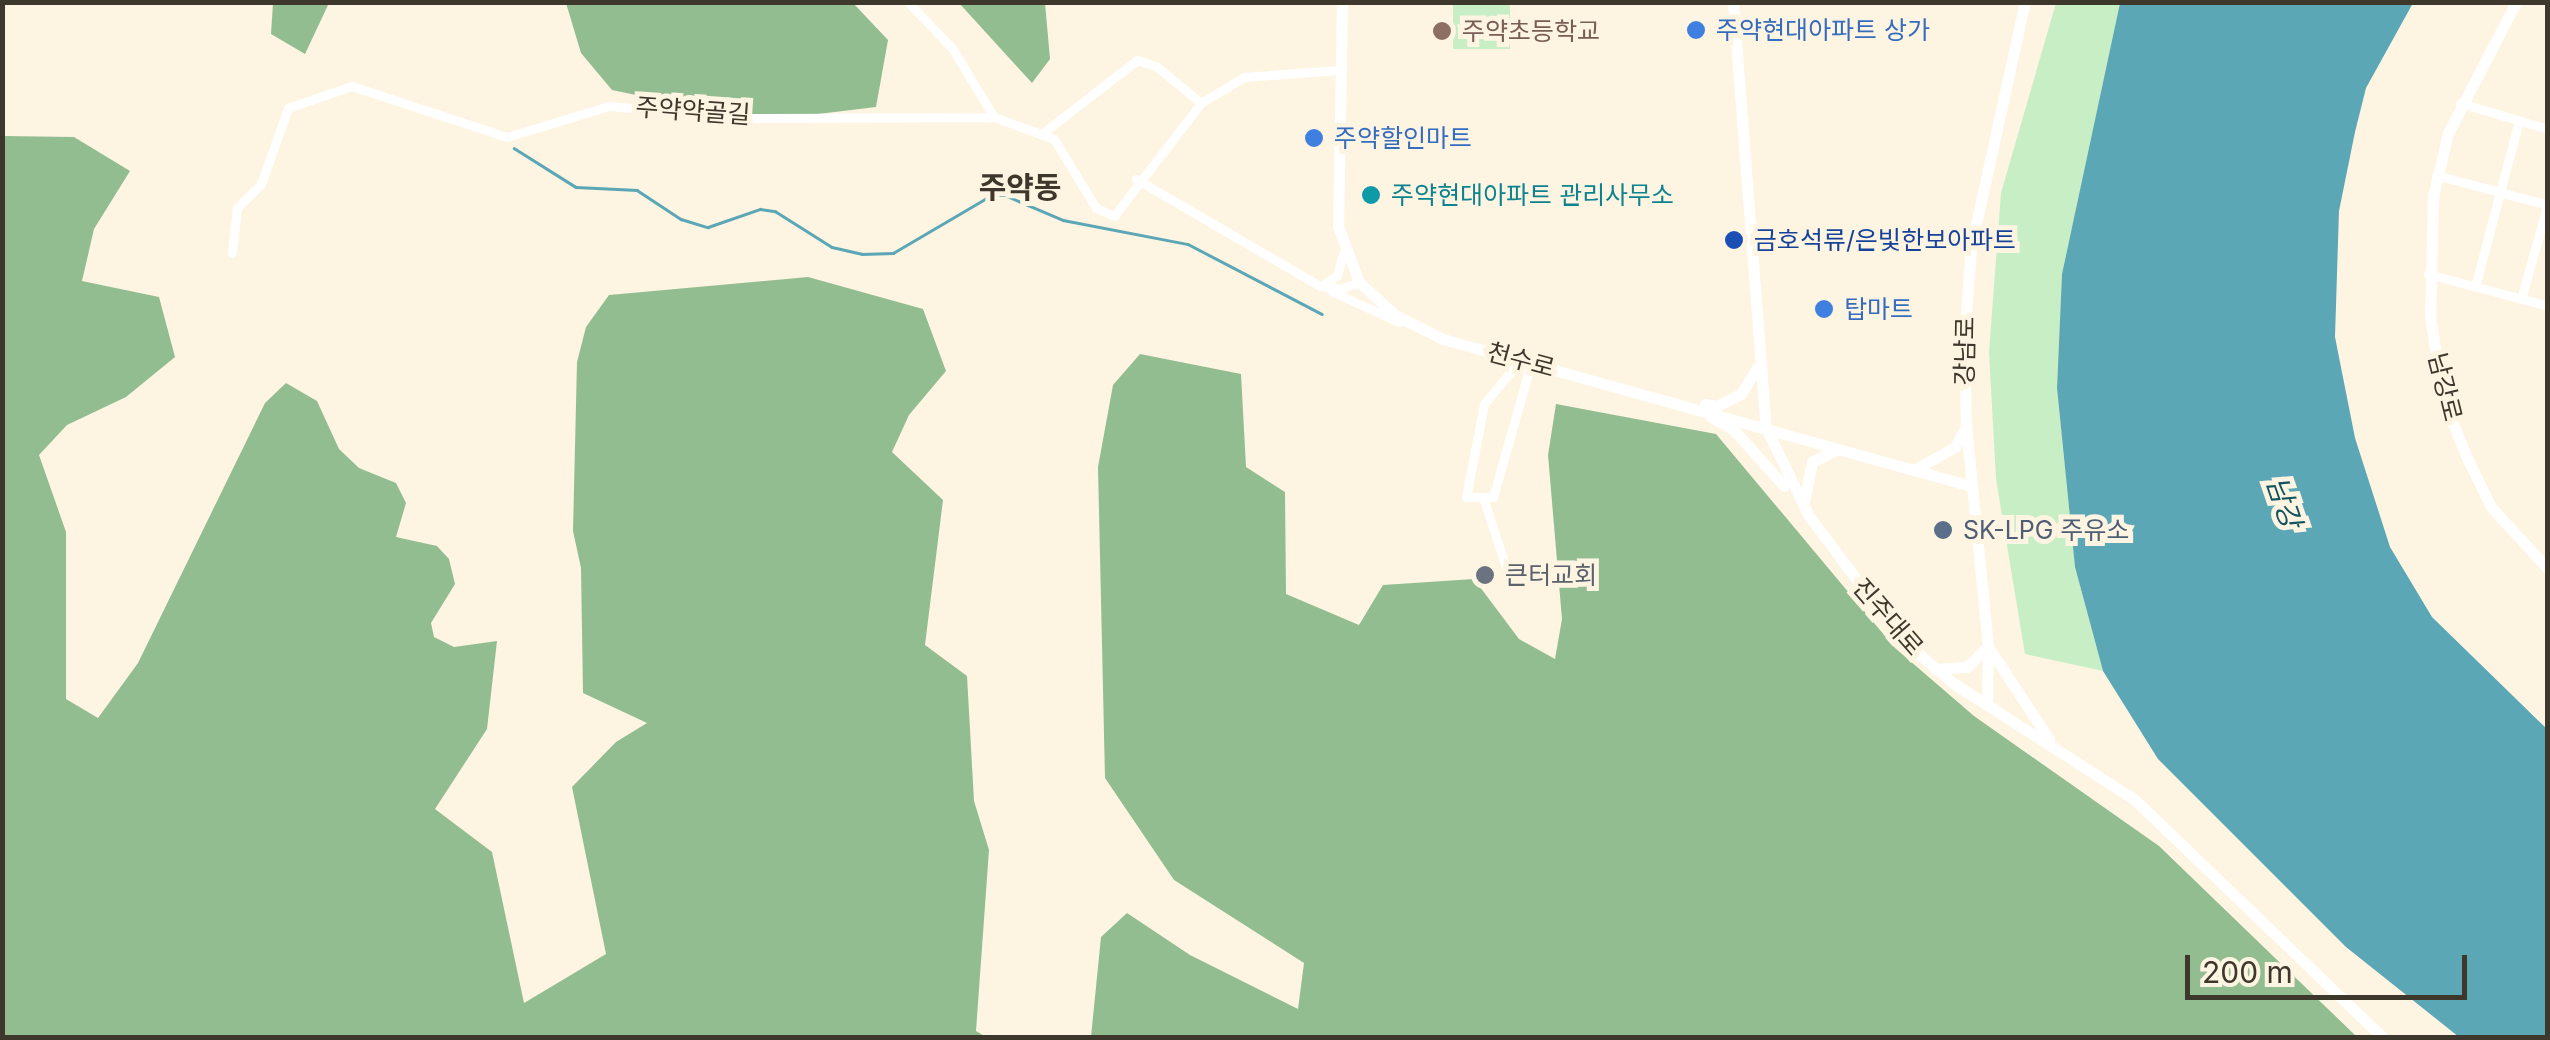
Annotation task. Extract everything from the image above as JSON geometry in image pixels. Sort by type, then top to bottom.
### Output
[{"type":"street","points":[[908,2],[952,48],[994,118]]},
{"type":"street","name":"천수로","points":[[1342,2],[1334,204],[1344,251],[1358,282],[1395,315],[1443,339],[1676,399],[1971,486]]},
{"type":"street","name":"진주대로","points":[[1733,2],[1758,365],[1766,428],[1809,516],[1901,639],[1934,668],[2055,746],[2164,825],[2383,1038]]},
{"type":"street","name":"강남로","points":[[1987,704],[1988,646],[1966,426],[1971,246],[2024,2]]},
{"type":"street","name":"남강로","points":[[2516,2],[2460,103],[2436,175],[2428,274],[2444,400],[2491,506],[2548,569]]},
{"type":"street","points":[[1201,103],[1156,66],[1138,60],[1044,132],[1081,173],[1096,208],[1114,216],[1136,179],[1201,103],[1244,77],[1340,70]]},
{"type":"street","name":"주약약골길","points":[[232,252],[237,208],[262,184],[288,108],[352,86],[507,138],[609,106],[744,118],[994,118],[1044,132]]},
{"type":"street","points":[[2460,103],[2548,129]]},
{"type":"street","points":[[2475,286],[2519,121]]},
{"type":"street","points":[[2436,175],[2547,204],[2521,299]]},
{"type":"street","points":[[1136,179],[1320,286],[1443,339]]},
{"type":"street","points":[[1320,286],[1336,275],[1344,251]]},
{"type":"street","points":[[2428,274],[2548,306]]},
{"type":"street","points":[[1320,286],[1341,289],[1358,282]]},
{"type":"street","points":[[1531,363],[1493,497],[1466,497],[1484,404],[1513,369],[1531,363]]},
{"type":"street","points":[[1676,399],[1730,402],[1758,365]]},
{"type":"street","points":[[1676,399],[1734,430],[1809,516]]},
{"type":"street","points":[[1914,470],[1955,447],[1966,426]]},
{"type":"street","points":[[1809,516],[1806,472],[1819,454],[1841,449]]},
{"type":"street","points":[[1484,500],[1508,574]]},
{"type":"street","points":[[1934,668],[1967,668],[1988,646],[2055,746]]},
{"type":"green space","points":[[273,3],[329,3],[305,54],[271,34]]},
{"type":"green space","points":[[566,3],[853,3],[888,40],[876,107],[760,121],[612,90],[581,53]]},
{"type":"green space","points":[[959,3],[1045,3],[1050,59],[1032,83]]},
{"type":"green space","points":[[1453,3],[1510,3],[1510,49],[1453,49]]},
{"type":"green space","points":[[2056,3],[2120,3],[2062,274],[2057,388],[2075,567],[2103,671],[2025,654],[1996,479],[1989,352],[2001,193]]},
{"type":"green space","points":[[3,136],[74,137],[130,171],[94,229],[82,281],[159,297],[175,357],[126,397],[67,425],[39,455],[66,532],[66,699],[98,718],[138,663],[265,403],[286,383],[317,401],[339,449],[359,468],[396,483],[406,503],[396,537],[437,546],[449,559],[455,584],[431,623],[434,637],[454,647],[497,641],[487,729],[435,809],[492,852],[524,1003],[606,954],[572,787],[616,742],[647,723],[583,693],[581,568],[573,531],[577,362],[586,327],[609,295],[808,277],[923,309],[946,371],[909,415],[892,452],[943,500],[925,645],[967,676],[974,801],[989,850],[976,1031],[986,1037],[3,1037]]},
{"type":"green space","points":[[1140,354],[1241,374],[1246,467],[1285,492],[1286,594],[1359,625],[1383,585],[1474,579],[1519,639],[1555,659],[1562,619],[1548,455],[1556,404],[1716,434],[1895,648],[1974,716],[2159,846],[2357,1037],[1091,1037],[1101,937],[1127,913],[1190,955],[1298,1009],[1304,963],[1174,880],[1105,778],[1098,467],[1113,385]]},
{"type":"water","name":"남강","points":[[2120,3],[2413,3],[2366,88],[2355,132],[2339,211],[2335,337],[2355,438],[2390,547],[2432,617],[2547,729],[2547,1037],[2459,1037],[2346,947],[2158,759],[2103,671],[2075,567],[2057,388],[2062,274]]},
{"type":"waterway","points":[[514,148],[576,187],[637,190],[681,219],[708,227],[760,209],[775,211],[832,247],[862,254],[893,253],[990,196],[1007,196],[1063,220],[1188,244],[1322,314]]},
{"type":"place","name":"주약현대아파트 상가","points":[[1696,30]]},
{"type":"place","name":"주약초등학교","points":[[1442,31]]},
{"type":"place","name":"주약할인마트","points":[[1314,138]]},
{"type":"place","name":"주약현대아파트 관리사무소","points":[[1371,195]]},
{"type":"place","name":"금호석류/은빛한보아파트","points":[[1734,240]]},
{"type":"place","name":"탑마트","points":[[1824,309]]},
{"type":"place","name":"SK-LPG 주유소","points":[[1943,530]]},
{"type":"place","name":"큰터교회","points":[[1485,575]]},
{"type":"district","name":"주약동","points":[[1020,187]]}]
